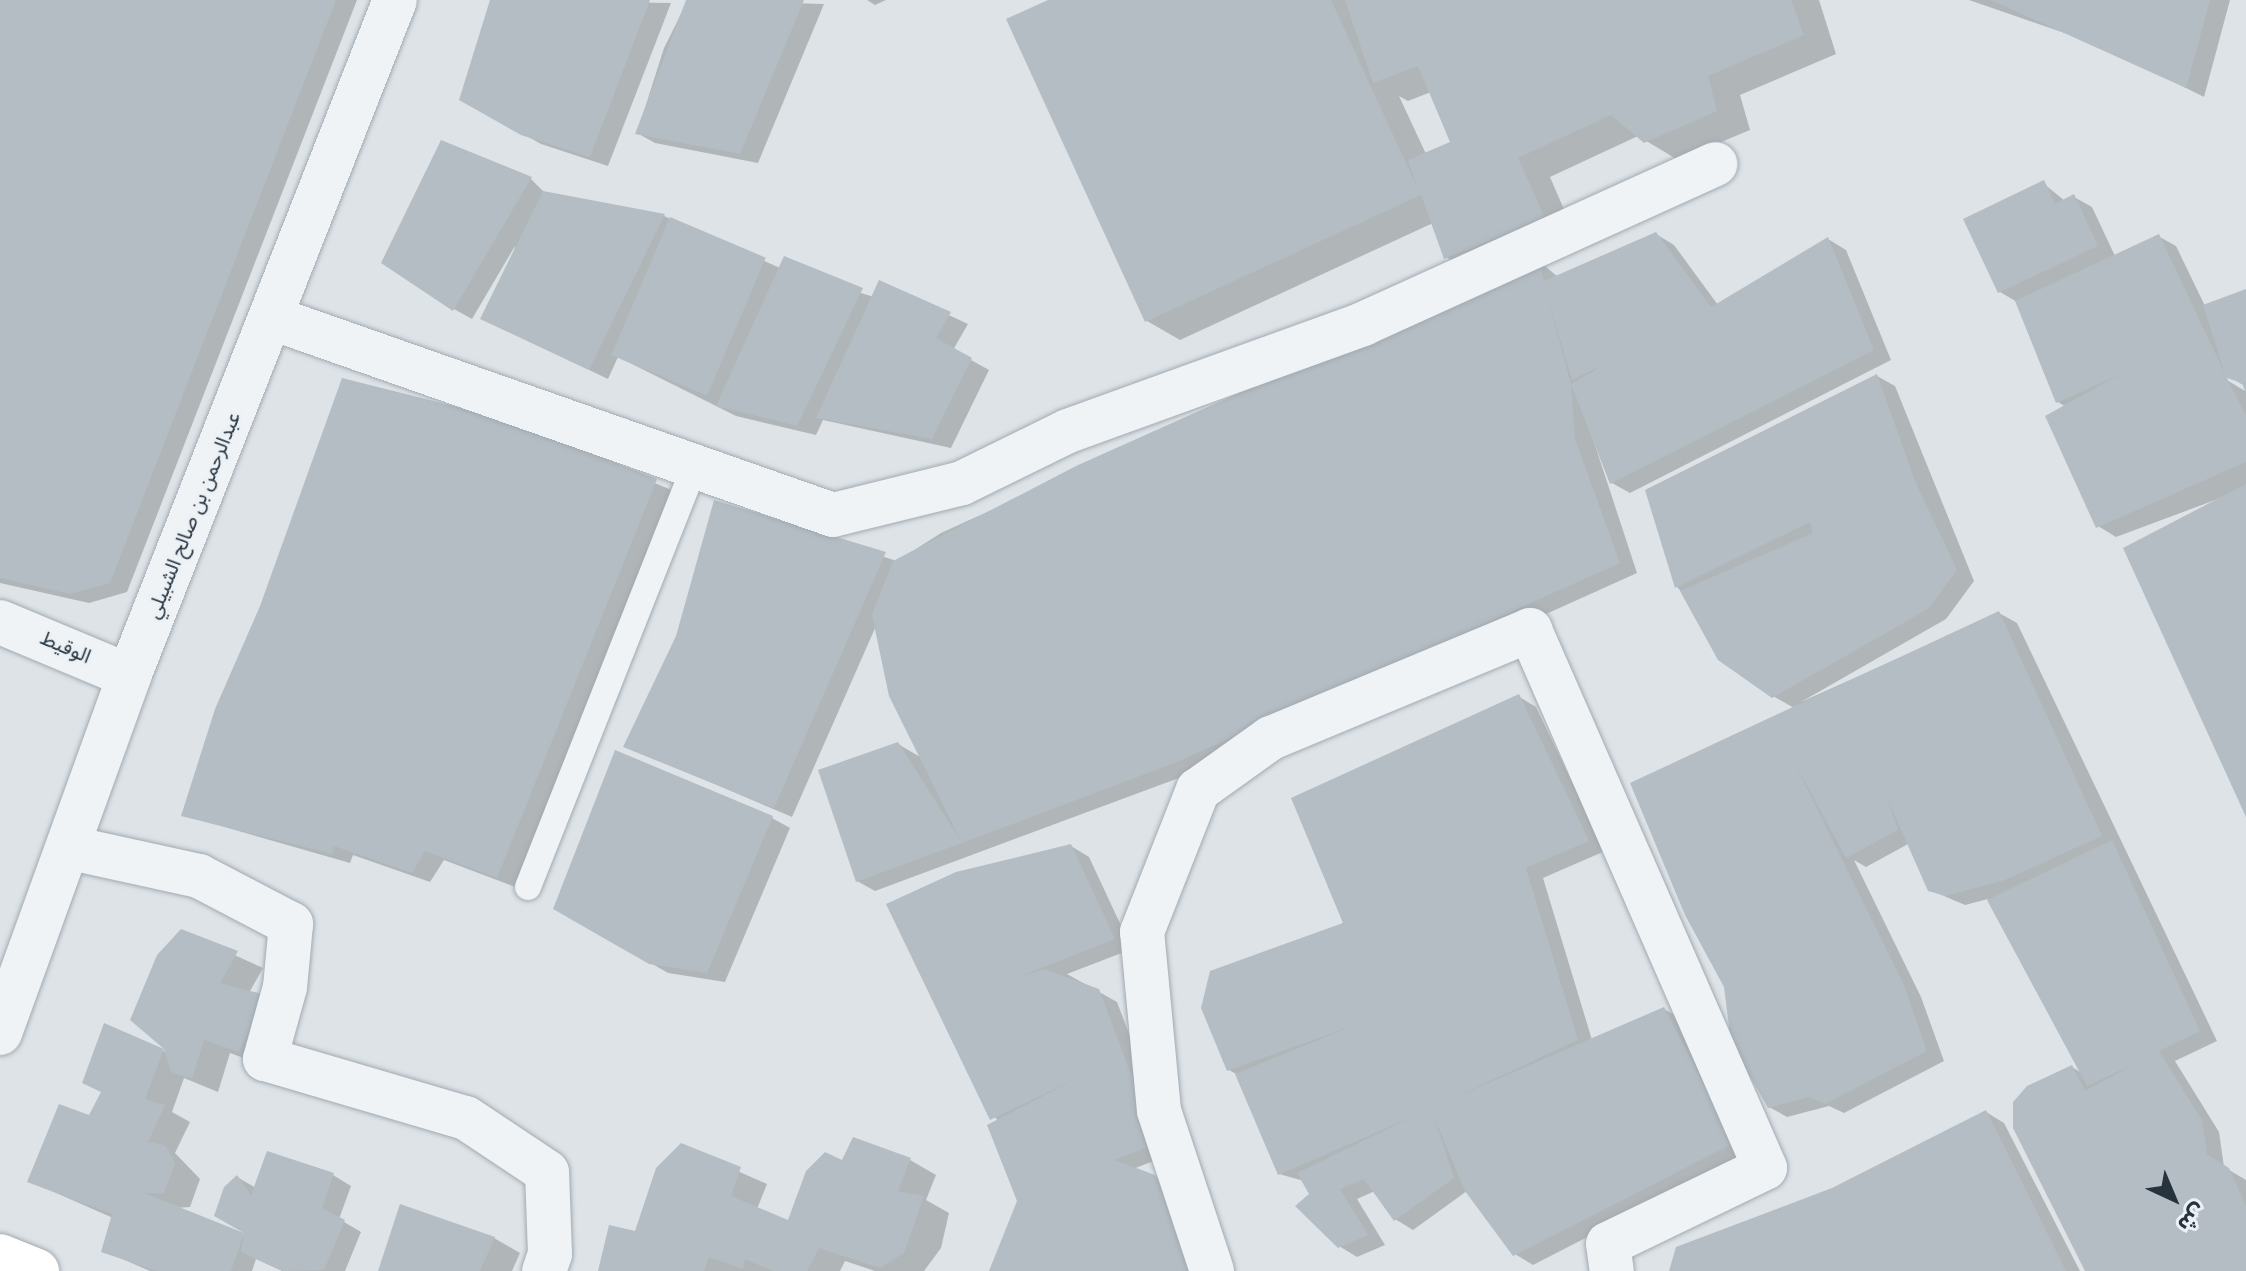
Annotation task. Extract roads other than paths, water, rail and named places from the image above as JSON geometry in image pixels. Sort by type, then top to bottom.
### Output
[{"type":"main road","points":[[0,1256],[37,1271]]},
{"type":"street","name":"عبدالرحمن بن صالح الشبيلي","points":[[0,1033],[71,848],[129,676],[275,319],[395,0]]},
{"type":"street","points":[[275,319],[833,515],[962,483],[1068,431],[1363,324],[1715,164]]},
{"type":"street","name":"الوقيط","points":[[0,622],[129,676]]},
{"type":"street","points":[[1212,1271],[1159,1111],[1142,932],[1198,790],[1271,738],[1530,630],[1765,1168],[1608,1244],[1612,1271]]},
{"type":"street","points":[[71,848],[199,876],[291,924],[285,987],[265,1059],[466,1118],[547,1172],[550,1254],[544,1271]]},
{"type":"lane","points":[[528,887],[695,466]]}]
